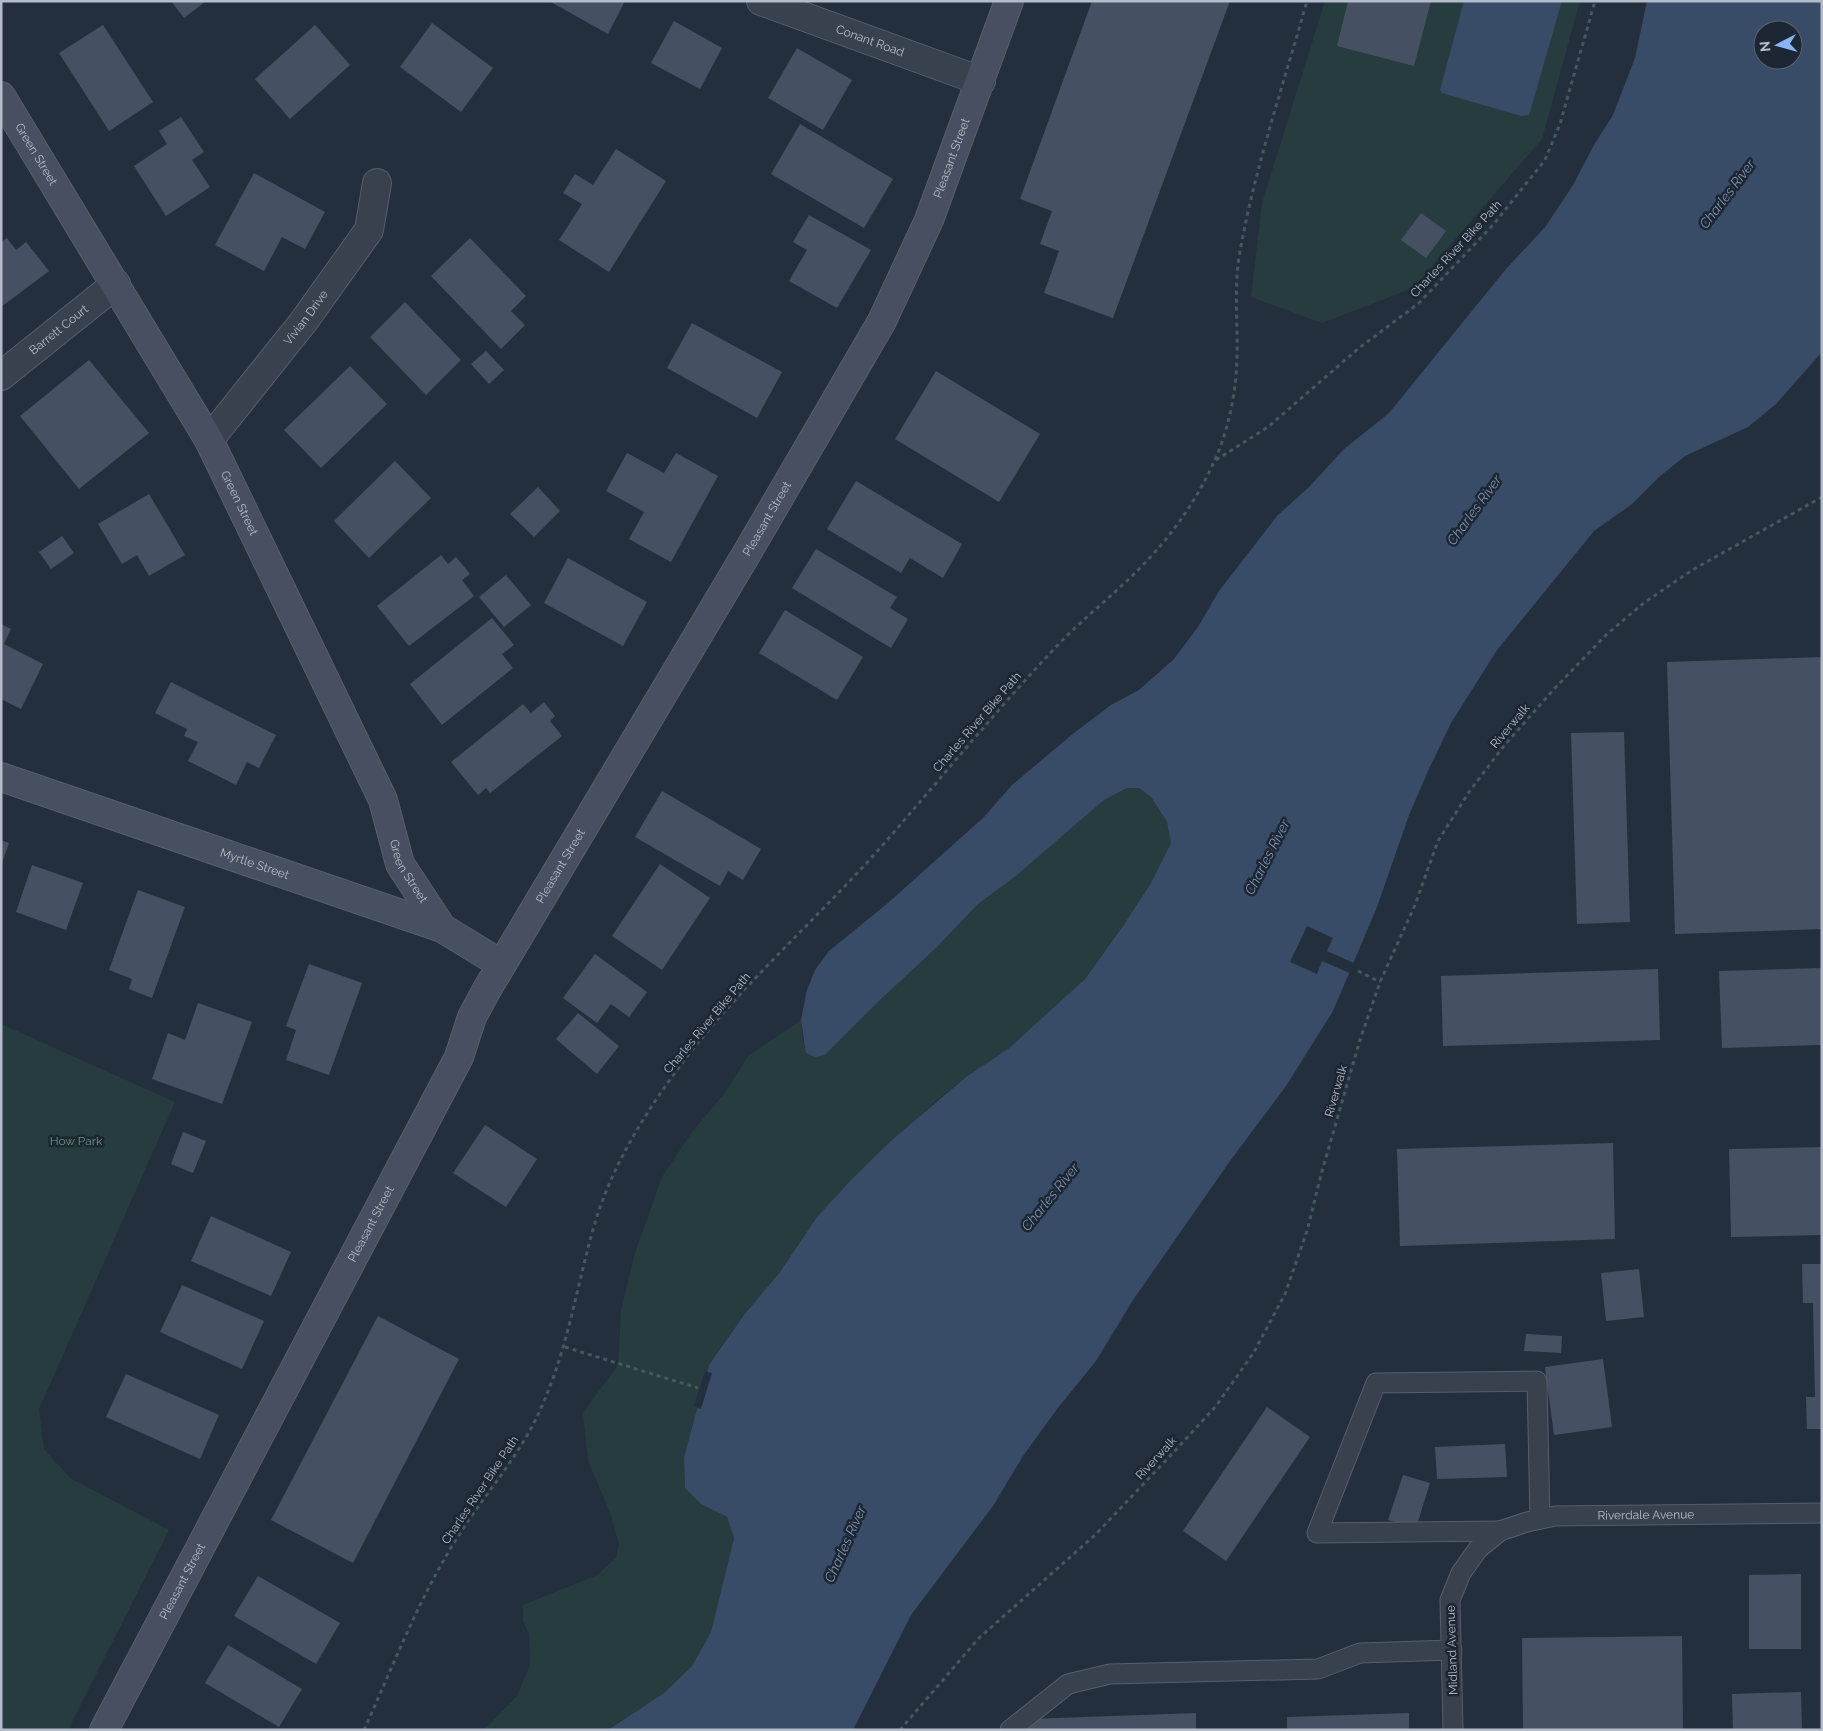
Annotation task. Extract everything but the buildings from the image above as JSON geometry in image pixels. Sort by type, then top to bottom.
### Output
[{"type":"street","name":"Conant Road","points":[[761,1],[980,81]]},
{"type":"street","name":"Pleasant Street","points":[[104,1730],[459,1057],[472,1017],[501,964],[747,554],[882,321],[929,220],[1009,1]]},
{"type":"street","name":"Green Street","points":[[1,96],[209,440],[383,800],[400,864],[442,928]]},
{"type":"street","name":"Vivian Drive","points":[[209,440],[304,321],[369,230],[377,183]]},
{"type":"street","name":"Barrett Court","points":[[1,376],[116,284]]},
{"type":"street","name":"Myrtle Street","points":[[1,777],[442,928],[501,964]]},
{"type":"lane","points":[[1500,1531],[1318,1533],[1376,1383],[1537,1381],[1540,1519]]},
{"type":"lane","name":"Riverdale Avenue","points":[[1478,1548],[1500,1531],[1556,1516],[1822,1513]]},
{"type":"lane","name":"Midland Avenue","points":[[1453,1730],[1450,1600],[1461,1573],[1478,1548]]},
{"type":"lane","points":[[1010,1730],[1068,1684],[1110,1674],[1318,1669],[1360,1653],[1452,1650]]},
{"type":"path","name":"Charles River Bike Path","points":[[364,1730],[441,1566],[457,1538],[523,1444],[544,1403],[564,1347],[596,1219],[610,1180],[636,1132],[662,1090],[695,1047],[730,1007],[871,858],[1004,703],[1074,628],[1141,568],[1196,498],[1216,461],[1230,412],[1237,360],[1236,296],[1244,233],[1257,178],[1307,1]]},
{"type":"path","name":"Charles River Bike Path","points":[[1216,461],[1268,427],[1359,348],[1419,303],[1493,225],[1545,160],[1560,124],[1595,1]]},
{"type":"path","name":"Riverwalk","points":[[900,1730],[978,1639],[1095,1535],[1172,1454],[1216,1406],[1254,1352],[1285,1294],[1304,1240],[1360,1040],[1380,982],[1414,905],[1438,842],[1469,792],[1503,748],[1555,688],[1607,634],[1645,602],[1694,569],[1822,497]]},
{"type":"path","points":[[1358,971],[1380,982]]},
{"type":"path","points":[[564,1347],[698,1388]]},
{"type":"green space","points":[[1325,1],[1580,1],[1542,139],[1413,288],[1322,323],[1251,297],[1262,203]]},
{"type":"green space","points":[[1127,788],[1139,788],[1151,797],[1167,822],[1171,843],[1151,883],[1085,979],[1008,1049],[966,1077],[934,1103],[817,1217],[780,1272],[744,1315],[709,1365],[684,1457],[685,1488],[701,1504],[727,1517],[734,1538],[711,1632],[692,1666],[664,1693],[608,1730],[484,1730],[517,1696],[530,1665],[529,1634],[523,1621],[523,1605],[597,1575],[616,1558],[619,1545],[611,1515],[588,1461],[583,1413],[618,1365],[621,1310],[635,1253],[662,1177],[692,1132],[724,1094],[748,1056],[801,1020],[803,1042],[825,1055],[937,947],[978,904],[1017,875],[1104,800]]},
{"type":"green space","name":"How Park","points":[[1,1024],[175,1102],[39,1409],[44,1449],[70,1478],[169,1530],[68,1730],[1,1730]]},
{"type":"water","points":[[1464,1],[1562,1],[1529,115],[1521,116],[1442,93],[1440,90]]},
{"type":"water","name":"Charles River","points":[[1647,1],[1822,1],[1822,352],[1776,404],[1748,427],[1685,456],[1659,477],[1632,504],[1594,531],[1497,650],[1451,723],[1428,771],[1409,815],[1377,907],[1333,1011],[1286,1086],[1230,1161],[1133,1300],[1096,1361],[1057,1409],[1023,1456],[993,1506],[911,1615],[853,1730],[608,1730],[664,1693],[692,1666],[711,1632],[734,1538],[727,1517],[701,1504],[685,1488],[684,1457],[709,1365],[744,1315],[780,1272],[817,1217],[853,1178],[892,1140],[966,1077],[1008,1049],[1085,979],[1151,883],[1171,843],[1167,822],[1151,797],[1139,788],[1127,788],[1104,800],[1017,875],[978,904],[937,947],[825,1055],[815,1057],[806,1053],[801,1020],[807,990],[815,970],[829,951],[888,903],[984,817],[1012,785],[1111,705],[1139,690],[1174,659],[1198,627],[1219,591],[1277,516],[1309,487],[1344,449],[1389,413],[1506,269],[1546,226],[1573,185],[1594,145],[1613,115],[1635,58]]},
{"type":"pier","points":[[1307,926],[1333,938],[1327,951],[1356,964],[1352,974],[1322,961],[1317,974],[1290,962]]},
{"type":"pier","points":[[705,1371],[712,1373],[701,1409],[694,1406]]}]
